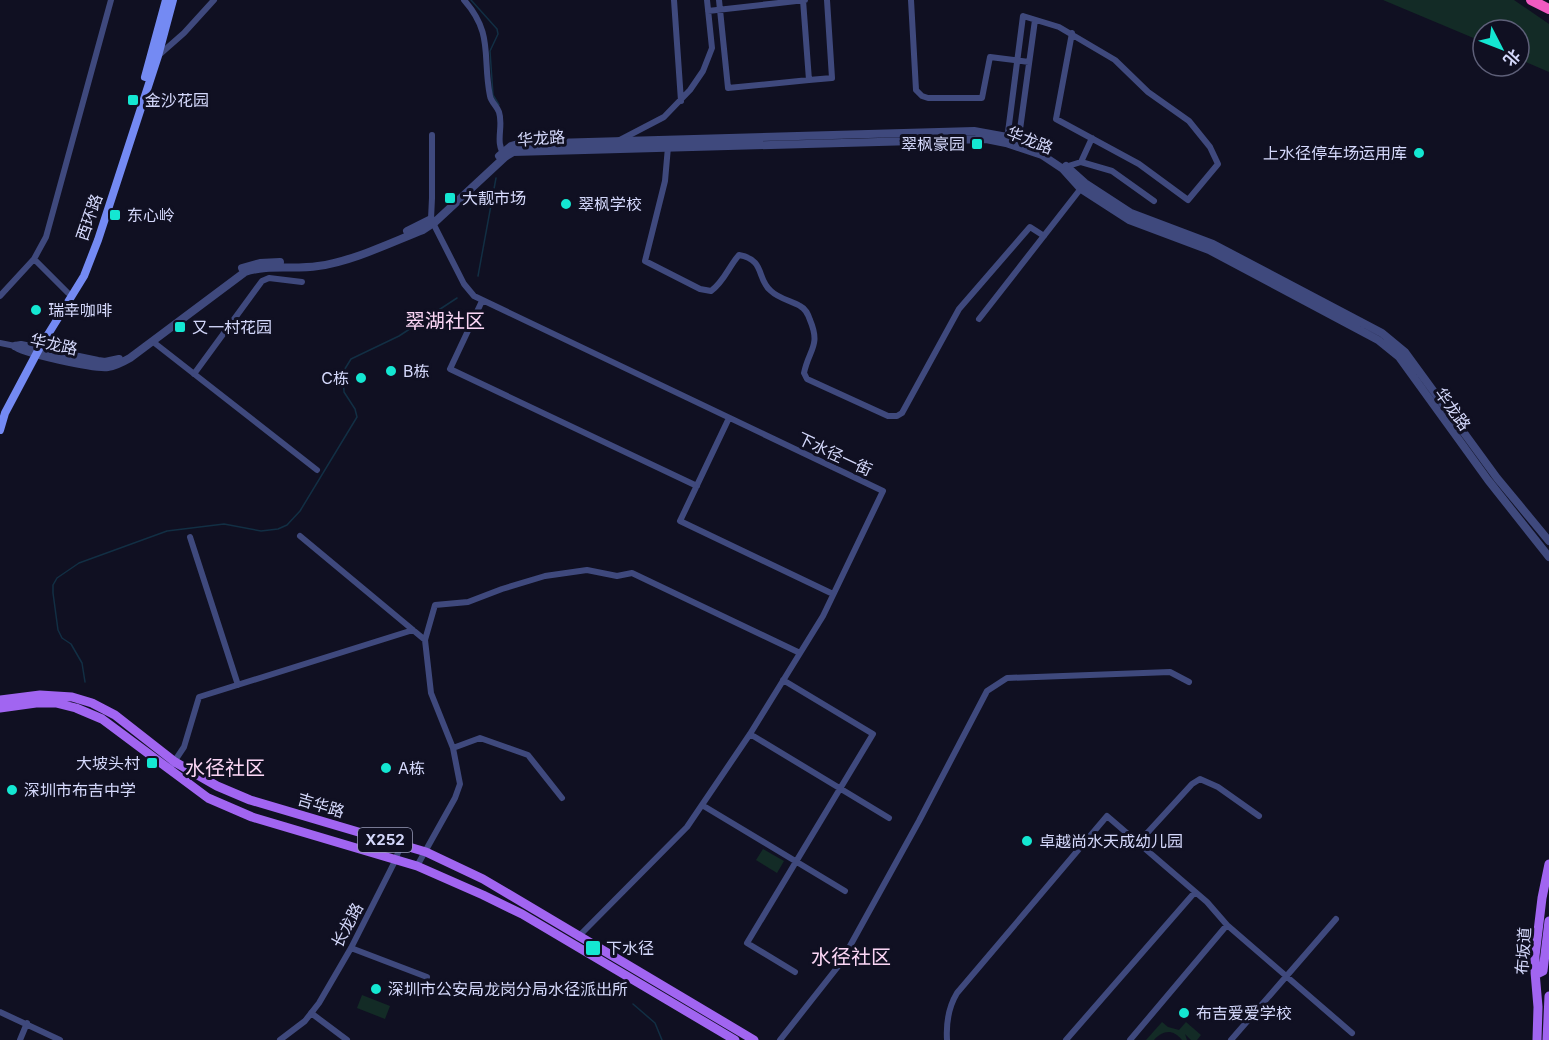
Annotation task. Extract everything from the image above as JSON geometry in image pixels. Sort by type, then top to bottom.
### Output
[{"type":"highway","points":[[1531,0],[1549,9]]},
{"type":"main road","name":"西环路","points":[[0,430],[5,413],[35,351],[84,276],[98,240],[154,57],[166,0]]},
{"type":"main road","name":"西环路","points":[[0,411],[80,273],[173,0]]},
{"type":"main road","name":"吉华路","points":[[0,700],[40,695],[72,697],[92,703],[115,716],[208,798],[252,817],[417,866],[522,914],[735,1040]]},
{"type":"main road","name":"吉华路","points":[[0,708],[46,703],[76,708],[102,719],[171,766],[250,800],[426,852],[483,879],[754,1040]]},
{"type":"main road","name":"布坂道","points":[[1537,1040],[1542,898],[1549,864]]},
{"type":"main road","name":"布坂道","points":[[1539,972],[1549,921]]},
{"type":"main road","points":[[1547,1038],[1549,996]]},
{"type":"street","points":[[0,296],[34,259],[46,237],[111,0]]},
{"type":"street","points":[[154,57],[184,33],[214,0]]},
{"type":"street","points":[[464,0],[476,16],[485,38],[490,98],[499,112],[498,144],[503,155]]},
{"type":"street","points":[[674,0],[681,101]]},
{"type":"street","points":[[602,148],[664,117],[681,101],[703,71],[712,48],[707,0]]},
{"type":"street","points":[[719,0],[728,88],[832,78],[826,0]]},
{"type":"street","points":[[708,11],[803,0],[809,80]]},
{"type":"street","points":[[910,0],[916,90],[922,96],[982,98],[990,57],[1029,62]]},
{"type":"street","points":[[1007,140],[1023,16],[1072,33],[1115,60],[1148,92],[1189,121],[1210,147],[1218,164],[1188,200],[1139,164],[1056,119],[1072,33]]},
{"type":"street","points":[[1018,144],[1035,20]]},
{"type":"street","name":"华龙路","points":[[35,351],[96,367],[109,367],[130,358],[245,272],[260,268],[311,267],[334,263],[423,230],[511,146],[518,144],[974,131],[1043,151],[1083,186],[1128,220],[1209,250],[1388,347],[1399,357],[1488,480],[1549,557]]},
{"type":"street","name":"下水径一街","points":[[432,135],[432,222],[464,285],[470,292],[482,301],[883,491],[823,616],[750,734],[687,827],[578,937]]},
{"type":"street","name":"华龙路","points":[[503,155],[517,152],[602,148],[974,138],[1007,140]]},
{"type":"street","points":[[1081,162],[1092,138]]},
{"type":"street","points":[[668,147],[664,181],[645,261],[700,289],[711,291],[718,286],[732,262],[739,255],[748,256],[757,265],[765,285],[771,292],[806,310],[816,333],[816,342],[804,373],[807,379],[888,416],[897,416],[902,413],[959,309],[1030,226],[1044,236]]},
{"type":"street","points":[[1064,167],[1081,162],[1112,171],[1154,201]]},
{"type":"street","points":[[980,319],[1083,186]]},
{"type":"street","name":"华龙路","points":[[1083,186],[1131,213],[1213,244],[1382,333],[1405,352],[1497,478],[1549,542]]},
{"type":"street","name":"华龙路","points":[[15,346],[19,351],[35,351],[98,362],[119,359],[244,267],[260,262],[311,262],[334,258],[432,222]]},
{"type":"street","points":[[34,259],[69,293]]},
{"type":"street","points":[[194,374],[262,281],[269,278],[302,282]]},
{"type":"street","points":[[482,301],[450,369],[697,486]]},
{"type":"street","points":[[152,341],[318,470]]},
{"type":"street","points":[[0,343],[15,346]]},
{"type":"street","points":[[729,418],[680,521],[834,594]]},
{"type":"street","points":[[300,536],[425,640]]},
{"type":"street","points":[[190,537],[238,685]]},
{"type":"street","points":[[417,866],[455,798],[460,784],[453,748],[431,693],[425,640],[435,605],[468,602],[545,576],[586,570],[617,576],[632,573],[800,653]]},
{"type":"street","points":[[171,766],[184,747],[199,697],[413,630]]},
{"type":"street","points":[[780,1040],[840,964],[987,691],[1007,678],[1170,672],[1189,682]]},
{"type":"street","points":[[783,680],[873,735],[747,943],[795,972]]},
{"type":"street","points":[[750,734],[889,818]]},
{"type":"street","points":[[453,748],[480,738],[528,755],[562,798]]},
{"type":"street","points":[[1138,843],[1192,784],[1200,779],[1218,787],[1259,816]]},
{"type":"street","points":[[702,805],[845,891]]},
{"type":"street","points":[[946,1040],[948,1013],[957,993],[1107,816],[1195,892],[1227,925],[1352,1033]]},
{"type":"street","name":"长龙路","points":[[280,1040],[305,1021],[319,1003],[351,948],[396,860],[401,845]]},
{"type":"street","points":[[1066,1040],[1195,892]]},
{"type":"street","points":[[1231,1040],[1336,919]]},
{"type":"street","points":[[1130,1040],[1227,925]]},
{"type":"street","points":[[351,948],[427,976]]},
{"type":"street","points":[[0,1012],[60,1040]]},
{"type":"street","points":[[311,1013],[347,1040]]},
{"type":"street","points":[[20,1040],[27,1023]]},
{"type":"green space","points":[[1383,0],[1514,0],[1549,24],[1549,72],[1531,64],[1531,18],[1471,18],[1471,37]]},
{"type":"green space","points":[[763,849],[784,861],[777,873],[756,860]]},
{"type":"green space","points":[[362,995],[390,1006],[385,1019],[357,1008]]},
{"type":"green space","points":[[1162,1022],[1168,1027],[1179,1030],[1186,1022],[1201,1035],[1197,1040],[1191,1040],[1185,1034],[1187,1040],[1182,1040],[1168,1032],[1154,1040],[1146,1040]]},
{"type":"waterway","points":[[471,0],[497,29],[498,34],[490,51],[493,95],[499,105]]},
{"type":"waterway","points":[[478,276],[496,178]]},
{"type":"waterway","points":[[85,682],[82,663],[71,644],[62,638],[58,630],[53,593],[53,585],[57,578],[79,563],[167,531],[224,524],[261,531],[278,529],[287,525],[300,511],[357,417],[355,409],[344,392],[343,372],[351,359],[399,336],[457,298]]},
{"type":"waterway","points":[[633,1004],[655,1023],[662,1040]]},
{"type":"place","name":"金沙花园","points":[[133,100]]},
{"type":"place","name":"翠枫豪园","points":[[977,144]]},
{"type":"place","name":"上水径停车场运用库","points":[[1419,153]]},
{"type":"place","name":"大靓市场","points":[[450,198]]},
{"type":"place","name":"翠枫学校","points":[[566,204]]},
{"type":"place","name":"东心岭","points":[[115,215]]},
{"type":"place","name":"瑞幸咖啡","points":[[36,310]]},
{"type":"place","name":"又一村花园","points":[[180,327]]},
{"type":"place","name":"B栋","points":[[391,371]]},
{"type":"place","name":"C栋","points":[[361,378]]},
{"type":"place","name":"大坡头村","points":[[152,763]]},
{"type":"place","name":"A栋","points":[[386,768]]},
{"type":"place","name":"深圳市布吉中学","points":[[12,790]]},
{"type":"place","name":"卓越尚水天成幼儿园","points":[[1027,841]]},
{"type":"place","name":"下水径","points":[[593,948]]},
{"type":"place","name":"深圳市公安局龙岗分局水径派出所","points":[[376,989]]},
{"type":"place","name":"布吉爱爱学校","points":[[1184,1013]]},
{"type":"district","name":"翠湖社区","points":[[445,321]]},
{"type":"district","name":"水径社区","points":[[225,768]]},
{"type":"district","name":"水径社区","points":[[851,957]]}]
